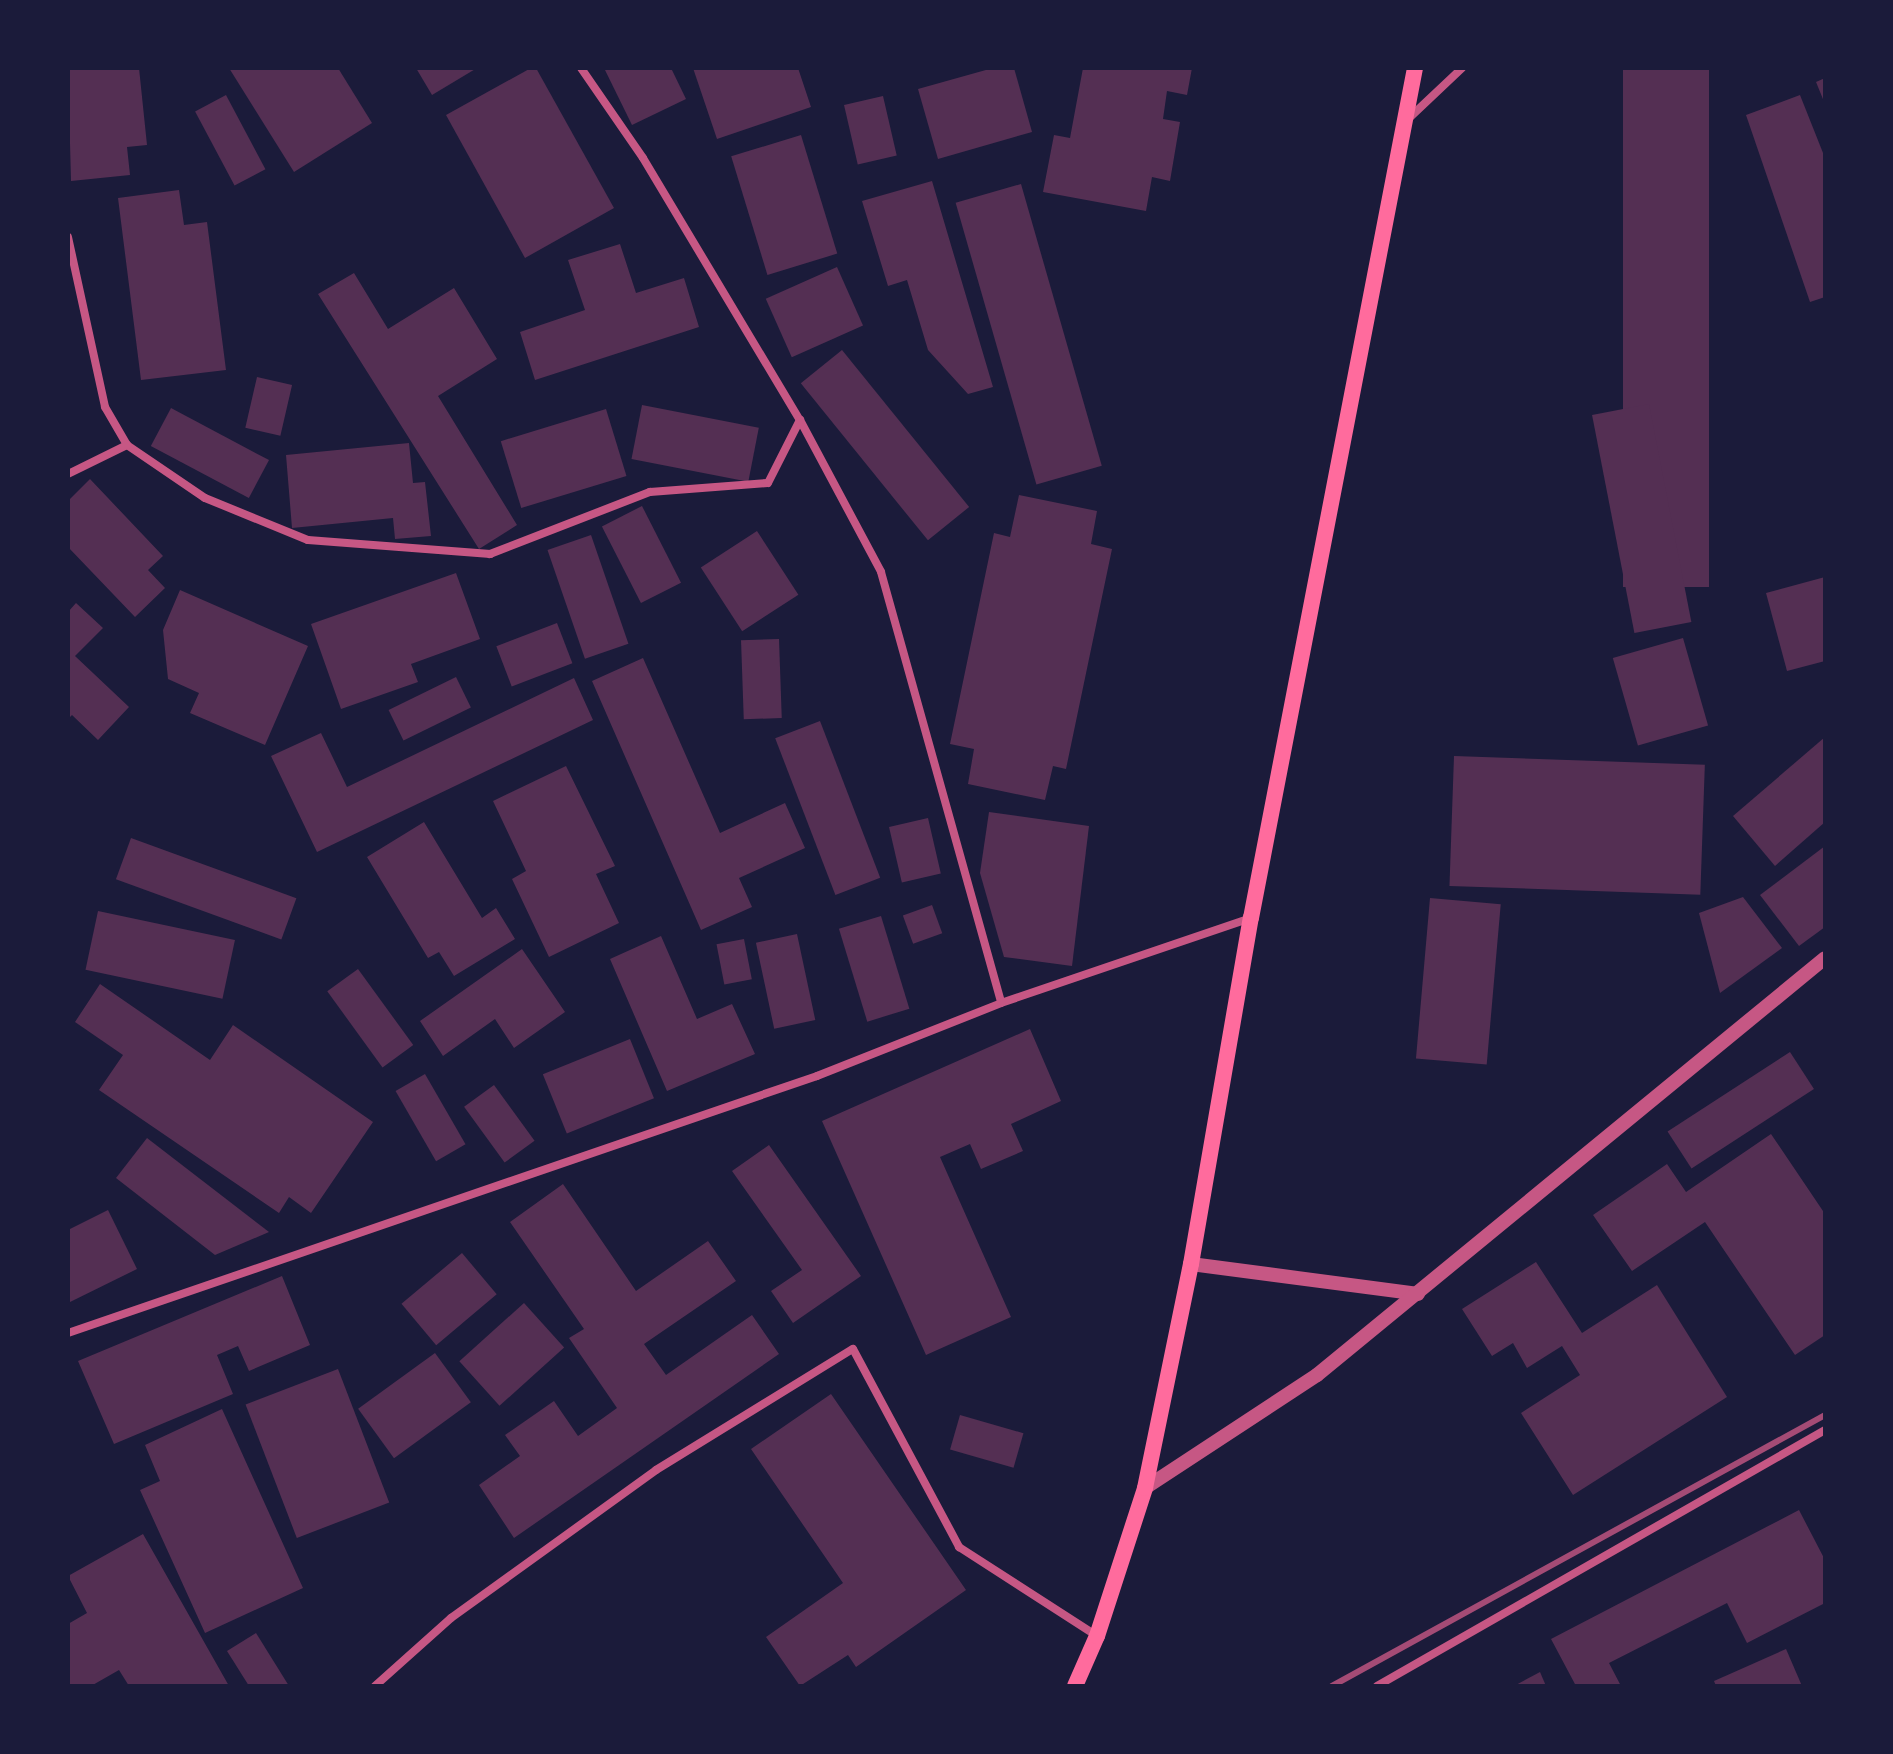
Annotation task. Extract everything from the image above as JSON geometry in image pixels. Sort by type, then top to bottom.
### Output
[{"type":"main road","points":[[1075,1686],[1097,1636],[1145,1488],[1191,1264],[1251,918],[1415,68]]},
{"type":"street","points":[[581,68],[643,158],[800,420],[881,572],[1001,1003]]},
{"type":"street","points":[[1407,121],[1462,68]]},
{"type":"street","points":[[68,237],[105,407],[127,445],[205,498],[308,540],[490,554],[650,492],[768,483],[800,420]]},
{"type":"street","points":[[68,474],[127,445]]},
{"type":"street","points":[[68,1333],[817,1076],[1001,1003],[1251,918]]},
{"type":"street","points":[[1145,1488],[1317,1375],[1825,958]]},
{"type":"street","points":[[1191,1264],[1418,1294]]},
{"type":"street","points":[[375,1686],[451,1618],[656,1470],[853,1349],[959,1547],[1097,1636]]},
{"type":"street","points":[[1377,1686],[1825,1430]]},
{"type":"building","points":[[68,68],[139,68],[147,145],[127,147],[130,175],[71,181]]},
{"type":"building","points":[[229,68],[338,68],[372,123],[294,172]]},
{"type":"building","points":[[416,68],[477,68],[432,95]]},
{"type":"building","points":[[536,68],[614,208],[525,258],[446,115]]},
{"type":"building","points":[[604,68],[671,68],[686,99],[632,125]]},
{"type":"building","points":[[693,68],[798,68],[811,107],[717,139]]},
{"type":"building","points":[[993,68],[1014,68],[1032,132],[938,159],[918,89]]},
{"type":"building","points":[[1083,68],[1192,68],[1187,95],[1167,91],[1163,119],[1180,122],[1170,181],[1152,177],[1146,211],[1043,192],[1054,135],[1070,138]]},
{"type":"building","points":[[1623,68],[1709,68],[1709,587],[1623,587]]},
{"type":"building","points":[[1825,78],[1825,104],[1816,82]]},
{"type":"building","points":[[226,95],[265,169],[235,186],[195,111]]},
{"type":"building","points":[[1800,95],[1825,158],[1825,297],[1810,302],[1746,115]]},
{"type":"building","points":[[883,96],[897,155],[858,164],[844,105]]},
{"type":"building","points":[[801,135],[837,254],[767,275],[731,156]]},
{"type":"building","points":[[932,181],[993,387],[968,394],[928,350],[907,280],[888,286],[862,201]]},
{"type":"building","points":[[1021,184],[1102,466],[1036,484],[956,203]]},
{"type":"building","points":[[179,190],[184,225],[207,222],[226,370],[141,380],[118,198]]},
{"type":"building","points":[[620,244],[636,293],[684,278],[699,327],[535,380],[520,332],[585,310],[568,260]]},
{"type":"building","points":[[837,267],[863,325],[792,357],[766,299]]},
{"type":"building","points":[[354,273],[388,329],[454,288],[497,359],[438,396],[517,525],[479,549],[318,294]]},
{"type":"building","points":[[842,350],[969,507],[928,540],[801,383]]},
{"type":"building","points":[[257,377],[292,385],[280,436],[245,428]]},
{"type":"building","points":[[1649,404],[1691,622],[1634,633],[1592,415]]},
{"type":"building","points":[[642,405],[759,428],[748,482],[632,459]]},
{"type":"building","points":[[171,408],[269,460],[249,498],[151,446]]},
{"type":"building","points":[[606,409],[626,476],[521,508],[501,441]]},
{"type":"building","points":[[409,443],[413,483],[425,482],[431,536],[395,539],[393,518],[292,528],[286,455]]},
{"type":"building","points":[[90,479],[163,556],[148,570],[165,588],[135,617],[68,547],[68,501]]},
{"type":"building","points":[[1019,495],[1097,511],[1091,544],[1112,549],[1066,769],[1053,766],[1045,800],[968,784],[974,749],[950,744],[994,533],[1010,537]]},
{"type":"building","points":[[642,506],[681,583],[641,603],[602,526]]},
{"type":"building","points":[[757,531],[798,595],[742,631],[701,567]]},
{"type":"building","points":[[591,535],[628,644],[585,659],[548,550]]},
{"type":"building","points":[[456,573],[480,639],[411,664],[418,682],[341,709],[311,624]]},
{"type":"building","points":[[1825,577],[1825,661],[1787,671],[1766,593]]},
{"type":"building","points":[[180,590],[308,646],[265,745],[190,713],[199,693],[168,679],[163,630]]},
{"type":"building","points":[[76,603],[103,628],[75,656],[129,707],[98,740],[72,715],[68,719],[68,612]]},
{"type":"building","points":[[557,623],[572,663],[512,686],[496,646]]},
{"type":"building","points":[[1683,638],[1708,725],[1638,746],[1613,658]]},
{"type":"building","points":[[779,639],[782,718],[744,719],[741,640]]},
{"type":"building","points":[[643,658],[720,833],[785,803],[805,848],[739,878],[752,907],[701,930],[592,681]]},
{"type":"building","points":[[456,677],[471,708],[403,740],[389,710]]},
{"type":"building","points":[[574,678],[593,720],[317,852],[271,756],[321,733],[347,787]]},
{"type":"building","points":[[820,721],[880,878],[835,895],[775,738]]},
{"type":"building","points":[[1825,737],[1825,822],[1775,866],[1733,816]]},
{"type":"building","points":[[1454,756],[1705,765],[1700,895],[1449,886]]},
{"type":"building","points":[[566,766],[615,866],[596,874],[619,923],[549,957],[512,879],[526,871],[493,801]]},
{"type":"building","points":[[989,812],[1089,826],[1072,966],[1004,957],[980,873]]},
{"type":"building","points":[[928,818],[941,874],[902,883],[889,827]]},
{"type":"building","points":[[424,822],[482,918],[496,908],[515,939],[454,976],[439,952],[428,958],[367,857]]},
{"type":"building","points":[[131,838],[296,898],[281,940],[116,879]]},
{"type":"building","points":[[1825,846],[1825,927],[1799,946],[1760,895]]},
{"type":"building","points":[[1743,897],[1782,948],[1720,993],[1699,913]]},
{"type":"building","points":[[1430,898],[1501,904],[1487,1065],[1416,1058]]},
{"type":"building","points":[[932,905],[942,933],[913,944],[903,916]]},
{"type":"building","points":[[98,911],[235,940],[222,999],[86,970]]},
{"type":"building","points":[[881,916],[909,1009],[867,1022],[839,929]]},
{"type":"building","points":[[797,934],[815,1020],[774,1029],[756,943]]},
{"type":"building","points":[[661,936],[697,1019],[732,1004],[755,1054],[667,1091],[610,959]]},
{"type":"building","points":[[744,939],[752,979],[724,985],[717,944]]},
{"type":"building","points":[[522,949],[565,1012],[514,1048],[495,1019],[443,1056],[420,1021]]},
{"type":"building","points":[[358,969],[413,1045],[383,1067],[327,991]]},
{"type":"building","points":[[100,984],[210,1060],[233,1025],[373,1122],[311,1213],[289,1197],[279,1213],[99,1090],[123,1055],[75,1022]]},
{"type":"building","points":[[1030,1029],[1061,1101],[1011,1124],[1023,1151],[981,1169],[970,1144],[940,1157],[1011,1317],[926,1355],[822,1121]]},
{"type":"building","points":[[630,1039],[654,1098],[567,1134],[543,1074]]},
{"type":"building","points":[[1790,1052],[1814,1089],[1692,1168],[1668,1132]]},
{"type":"building","points":[[425,1074],[466,1144],[436,1161],[396,1091]]},
{"type":"building","points":[[494,1085],[535,1141],[505,1163],[464,1107]]},
{"type":"building","points":[[1771,1134],[1825,1214],[1825,1335],[1795,1355],[1705,1222],[1632,1271],[1593,1215],[1667,1164],[1686,1192]]},
{"type":"building","points":[[147,1138],[269,1232],[215,1255],[116,1178]]},
{"type":"building","points":[[769,1145],[861,1276],[793,1323],[771,1291],[802,1270],[732,1171]]},
{"type":"building","points":[[563,1184],[636,1291],[708,1241],[736,1281],[644,1344],[666,1375],[752,1315],[779,1354],[514,1538],[479,1485],[520,1456],[505,1435],[554,1401],[578,1436],[617,1408],[569,1338],[584,1329],[510,1222]]},
{"type":"building","points":[[108,1210],[137,1269],[68,1303],[68,1230]]},
{"type":"building","points":[[462,1253],[497,1294],[436,1345],[401,1304]]},
{"type":"building","points":[[1536,1262],[1582,1333],[1657,1285],[1727,1397],[1573,1495],[1521,1413],[1580,1375],[1562,1346],[1527,1368],[1513,1343],[1492,1356],[1462,1309]]},
{"type":"building","points":[[282,1276],[310,1345],[249,1371],[238,1346],[217,1355],[233,1394],[114,1444],[78,1361]]},
{"type":"building","points":[[524,1303],[564,1348],[499,1406],[459,1361]]},
{"type":"building","points":[[435,1353],[471,1402],[394,1458],[358,1409]]},
{"type":"building","points":[[338,1369],[389,1503],[297,1538],[246,1404]]},
{"type":"building","points":[[831,1394],[966,1590],[856,1667],[848,1655],[800,1686],[766,1637],[843,1583],[751,1449]]},
{"type":"building","points":[[222,1409],[303,1588],[205,1633],[140,1490],[160,1481],[145,1445]]},
{"type":"building","points":[[960,1415],[1023,1433],[1014,1468],[950,1450]]},
{"type":"building","points":[[1799,1510],[1825,1560],[1825,1603],[1747,1643],[1727,1603],[1609,1663],[1621,1686],[1576,1686],[1551,1639]]},
{"type":"building","points":[[143,1534],[229,1686],[129,1686],[119,1670],[91,1686],[68,1686],[68,1624],[87,1613],[68,1576]]},
{"type":"building","points":[[256,1633],[289,1686],[249,1686],[227,1651]]},
{"type":"building","points":[[1786,1649],[1802,1686],[1716,1686],[1714,1681]]},
{"type":"building","points":[[1540,1672],[1546,1686],[1514,1686]]},
{"type":"railway","points":[[1332,1686],[1825,1415]]}]
